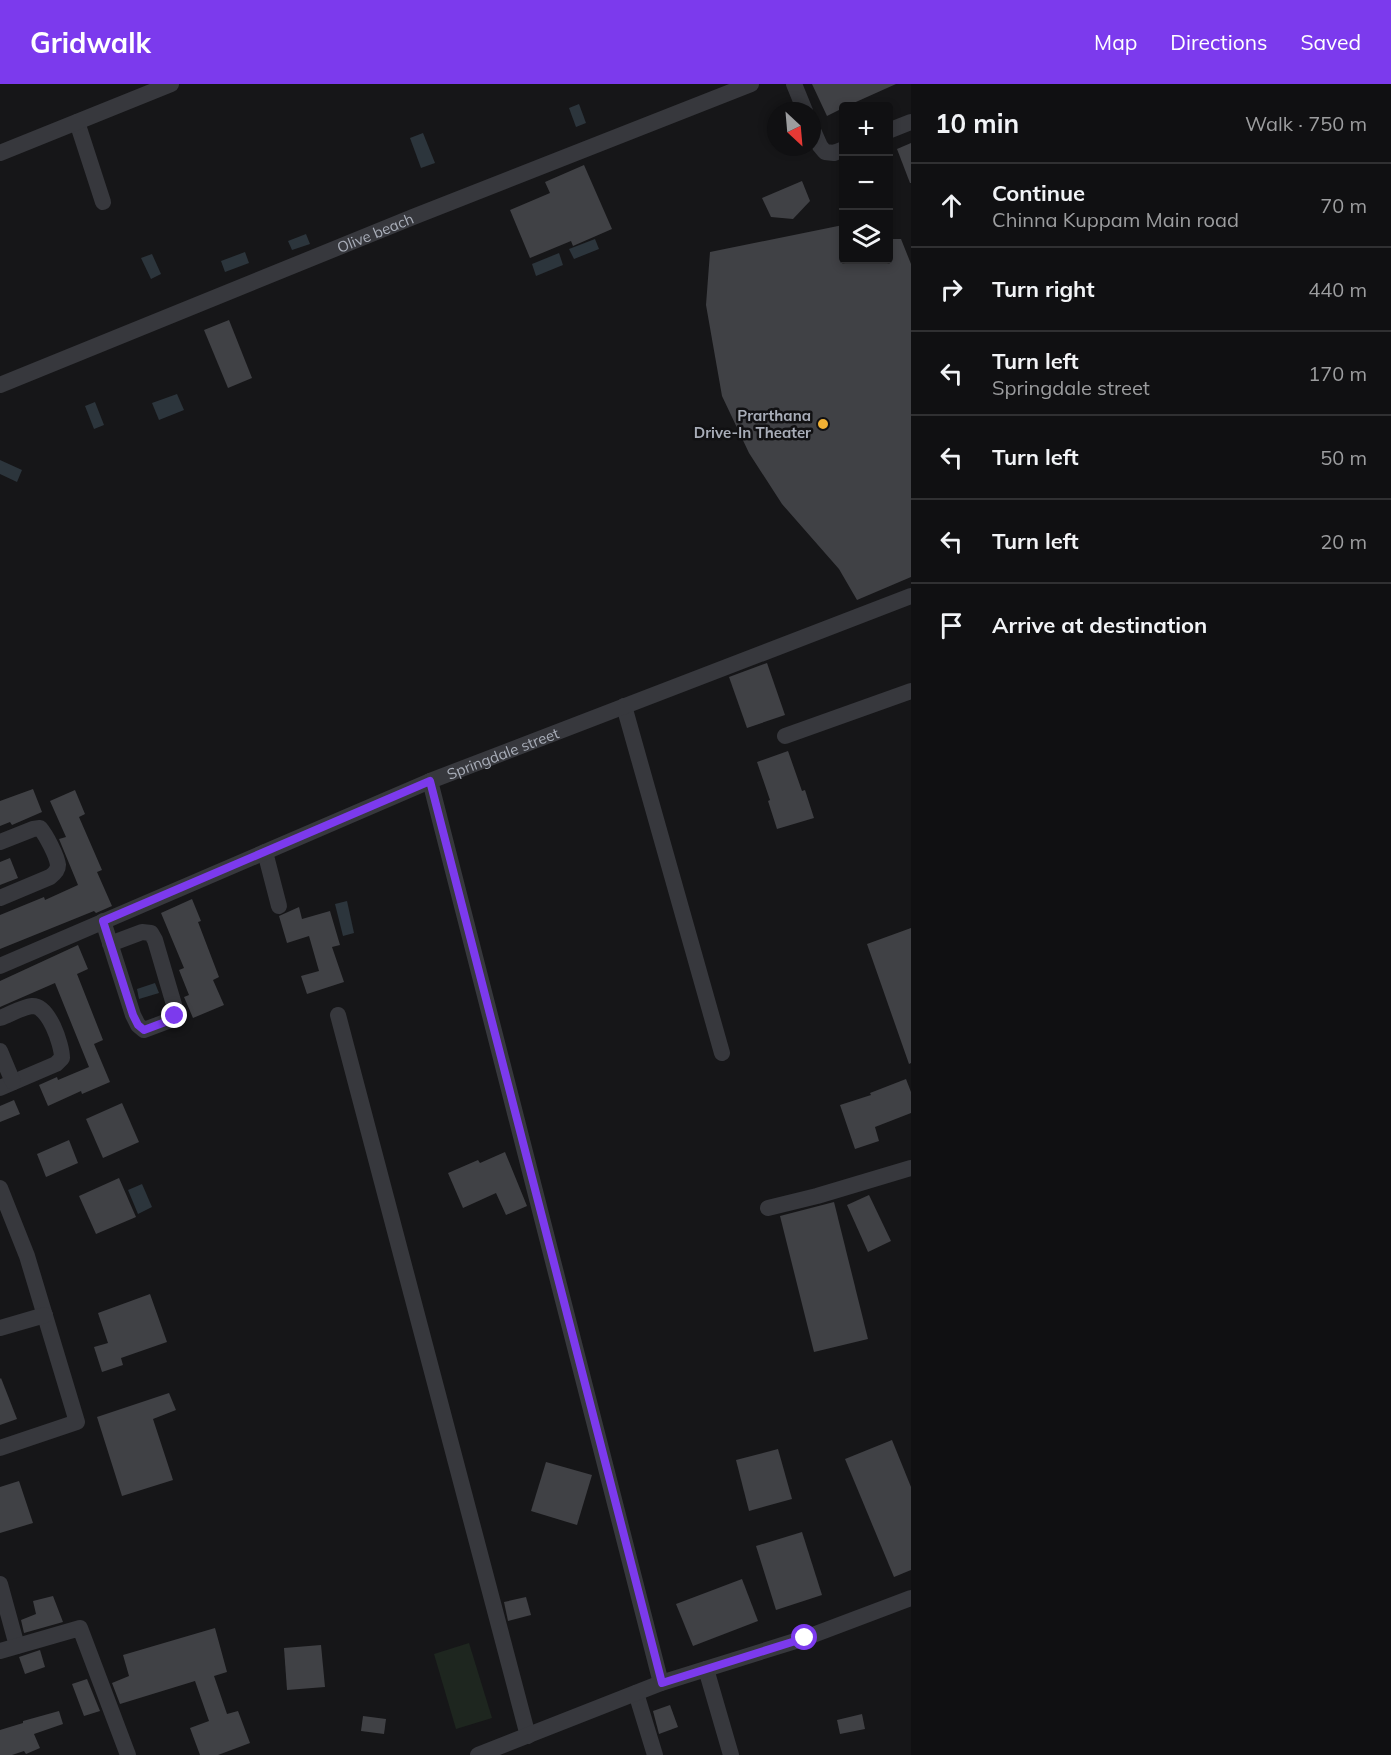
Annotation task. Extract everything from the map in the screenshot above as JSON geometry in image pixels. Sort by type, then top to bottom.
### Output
[{"type":"street","name":"Olive beach","points":[[0,385],[412,217],[751,84]]},
{"type":"street","points":[[794,84],[801,102]]},
{"type":"street","points":[[0,153],[164,85]]},
{"type":"street","points":[[77,122],[103,202]]},
{"type":"street","points":[[893,129],[911,122]]},
{"type":"street","points":[[821,147],[825,152],[839,151]]},
{"type":"street","name":"Springdale street","points":[[0,966],[430,781],[911,596]]},
{"type":"street","points":[[785,736],[911,691]]},
{"type":"street","points":[[624,706],[722,1053]]},
{"type":"street","points":[[430,781],[662,1683]]},
{"type":"street","points":[[0,842],[40,828],[58,864],[56,872],[50,877],[0,898]]},
{"type":"street","points":[[265,852],[279,906]]},
{"type":"street","points":[[103,921],[110,944],[133,1015],[138,1025],[144,1030],[175,1016],[175,1008],[151,933],[142,932],[110,944]]},
{"type":"street","points":[[0,1018],[32,1006],[40,1008],[47,1014],[62,1048],[62,1058],[56,1064],[7,1085],[0,1051]]},
{"type":"street","points":[[338,1015],[528,1736]]},
{"type":"street","points":[[768,1208],[911,1168]]},
{"type":"street","points":[[0,1188],[27,1256],[77,1422],[0,1448]]},
{"type":"street","points":[[0,1328],[45,1315]]},
{"type":"street","points":[[0,1584],[17,1646]]},
{"type":"street","points":[[478,1755],[662,1683],[805,1638],[911,1598]]},
{"type":"street","points":[[0,1651],[80,1628],[128,1755]]},
{"type":"street","points":[[706,1669],[731,1755]]},
{"type":"street","points":[[636,1693],[655,1755]]},
{"type":"shaded area","points":[[579,104],[586,123],[576,127],[569,108]]},
{"type":"shaded area","points":[[423,133],[435,163],[421,168],[410,138]]},
{"type":"shaded area","points":[[306,234],[310,244],[292,250],[288,241]]},
{"type":"shaded area","points":[[595,239],[599,249],[574,259],[569,249]]},
{"type":"shaded area","points":[[245,252],[249,263],[225,272],[221,261]]},
{"type":"shaded area","points":[[559,253],[563,265],[536,276],[532,264]]},
{"type":"shaded area","points":[[152,254],[161,274],[151,279],[141,258]]},
{"type":"shaded area","points":[[177,394],[184,410],[159,420],[152,403]]},
{"type":"shaded area","points":[[95,402],[104,425],[94,429],[85,406]]},
{"type":"shaded area","points":[[0,460],[22,470],[17,482],[0,474]]},
{"type":"shaded area","points":[[347,901],[354,933],[343,936],[335,904]]},
{"type":"shaded area","points":[[155,983],[159,993],[139,999],[137,989]]},
{"type":"shaded area","points":[[142,1184],[152,1207],[138,1214],[128,1190]]},
{"type":"shaded area","points":[[469,1643],[492,1718],[456,1729],[434,1654]]},
{"type":"building","points":[[812,84],[896,84],[856,102],[839,102],[839,110],[827,116]]},
{"type":"building","points":[[911,143],[911,183],[910,183],[897,149]]},
{"type":"building","points":[[584,165],[612,229],[573,246],[571,241],[530,258],[510,210],[550,193],[545,182]]},
{"type":"building","points":[[802,181],[810,201],[793,219],[771,217],[762,198]]},
{"type":"building","name":"Prarthana Drive-In Theater","points":[[839,226],[839,264],[893,264],[893,239],[901,239],[911,264],[911,577],[857,600],[839,569],[782,504],[749,453],[722,396],[706,305],[710,252]]},
{"type":"building","points":[[229,320],[252,378],[228,388],[204,330]]},
{"type":"building","points":[[767,663],[785,715],[747,728],[729,677]]},
{"type":"building","points":[[788,751],[814,818],[777,829],[757,762]]},
{"type":"building","points":[[33,789],[42,812],[12,825],[10,822],[0,826],[0,801]]},
{"type":"building","points":[[75,790],[85,814],[79,817],[102,870],[97,872],[112,906],[0,949],[0,915],[44,897],[45,900],[78,885],[59,839],[66,837],[50,801]]},
{"type":"building","points":[[10,858],[18,878],[0,885],[0,862]]},
{"type":"building","points":[[192,899],[201,921],[198,922],[219,977],[213,980],[224,1005],[193,1018],[184,997],[189,995],[179,970],[184,968],[161,913]]},
{"type":"building","points":[[299,907],[302,919],[330,911],[340,945],[332,947],[344,982],[307,994],[301,976],[319,971],[309,936],[287,943],[279,916]]},
{"type":"building","points":[[911,928],[911,1063],[909,1064],[867,944]]},
{"type":"building","points":[[78,945],[88,969],[77,974],[103,1040],[94,1044],[110,1082],[82,1094],[81,1091],[48,1106],[39,1085],[89,1067],[55,983],[0,1007],[0,981]]},
{"type":"building","points":[[906,1079],[911,1092],[911,1113],[875,1127],[879,1141],[855,1149],[840,1105],[871,1095],[870,1093]]},
{"type":"building","points":[[14,1100],[20,1114],[0,1122],[0,1106]]},
{"type":"building","points":[[122,1103],[139,1142],[103,1158],[86,1119]]},
{"type":"building","points":[[69,1140],[78,1163],[46,1177],[37,1154]]},
{"type":"building","points":[[505,1152],[527,1206],[506,1215],[496,1193],[463,1208],[448,1173],[478,1160],[480,1163]]},
{"type":"building","points":[[119,1178],[136,1217],[96,1234],[79,1196]]},
{"type":"building","points":[[869,1195],[891,1241],[868,1252],[847,1205]]},
{"type":"building","points":[[834,1202],[868,1339],[814,1352],[780,1216]]},
{"type":"building","points":[[150,1294],[167,1342],[121,1358],[123,1365],[102,1372],[94,1347],[108,1343],[98,1313]]},
{"type":"building","points":[[0,1379],[17,1419],[0,1425]]},
{"type":"building","points":[[169,1393],[176,1410],[153,1419],[173,1480],[122,1496],[97,1417]]},
{"type":"building","points":[[892,1440],[911,1487],[911,1570],[894,1577],[845,1459]]},
{"type":"building","points":[[778,1449],[792,1499],[749,1511],[736,1460]]},
{"type":"building","points":[[546,1462],[592,1475],[577,1525],[531,1511]]},
{"type":"building","points":[[19,1481],[33,1523],[0,1533],[0,1487]]},
{"type":"building","points":[[802,1532],[822,1595],[776,1610],[756,1546]]},
{"type":"building","points":[[742,1579],[758,1621],[693,1646],[676,1604]]},
{"type":"building","points":[[53,1596],[63,1622],[24,1633],[21,1620],[36,1614],[33,1601]]},
{"type":"building","points":[[526,1597],[531,1615],[508,1621],[504,1602]]},
{"type":"building","points":[[215,1628],[227,1672],[214,1676],[227,1714],[238,1711],[250,1743],[218,1755],[200,1755],[190,1728],[209,1721],[195,1681],[120,1704],[112,1683],[129,1676],[123,1655]]},
{"type":"building","points":[[321,1645],[325,1687],[287,1690],[284,1648]]},
{"type":"building","points":[[40,1650],[45,1667],[25,1674],[19,1657]]},
{"type":"building","points":[[87,1679],[100,1711],[84,1716],[72,1684]]},
{"type":"building","points":[[670,1705],[678,1727],[659,1734],[653,1711]]},
{"type":"building","points":[[59,1711],[63,1724],[34,1734],[40,1748],[26,1754],[24,1751],[12,1755],[0,1755],[0,1730]]},
{"type":"building","points":[[862,1714],[865,1729],[840,1734],[837,1720]]},
{"type":"building","points":[[363,1716],[386,1719],[384,1734],[361,1731]]},
{"type":"place","name":"Prarthana Drive-In Theater","points":[[823,424]]},
{"type":"route","points":[[175,1016],[144,1030],[138,1025],[103,921],[430,781],[662,1683],[805,1638]]}]
